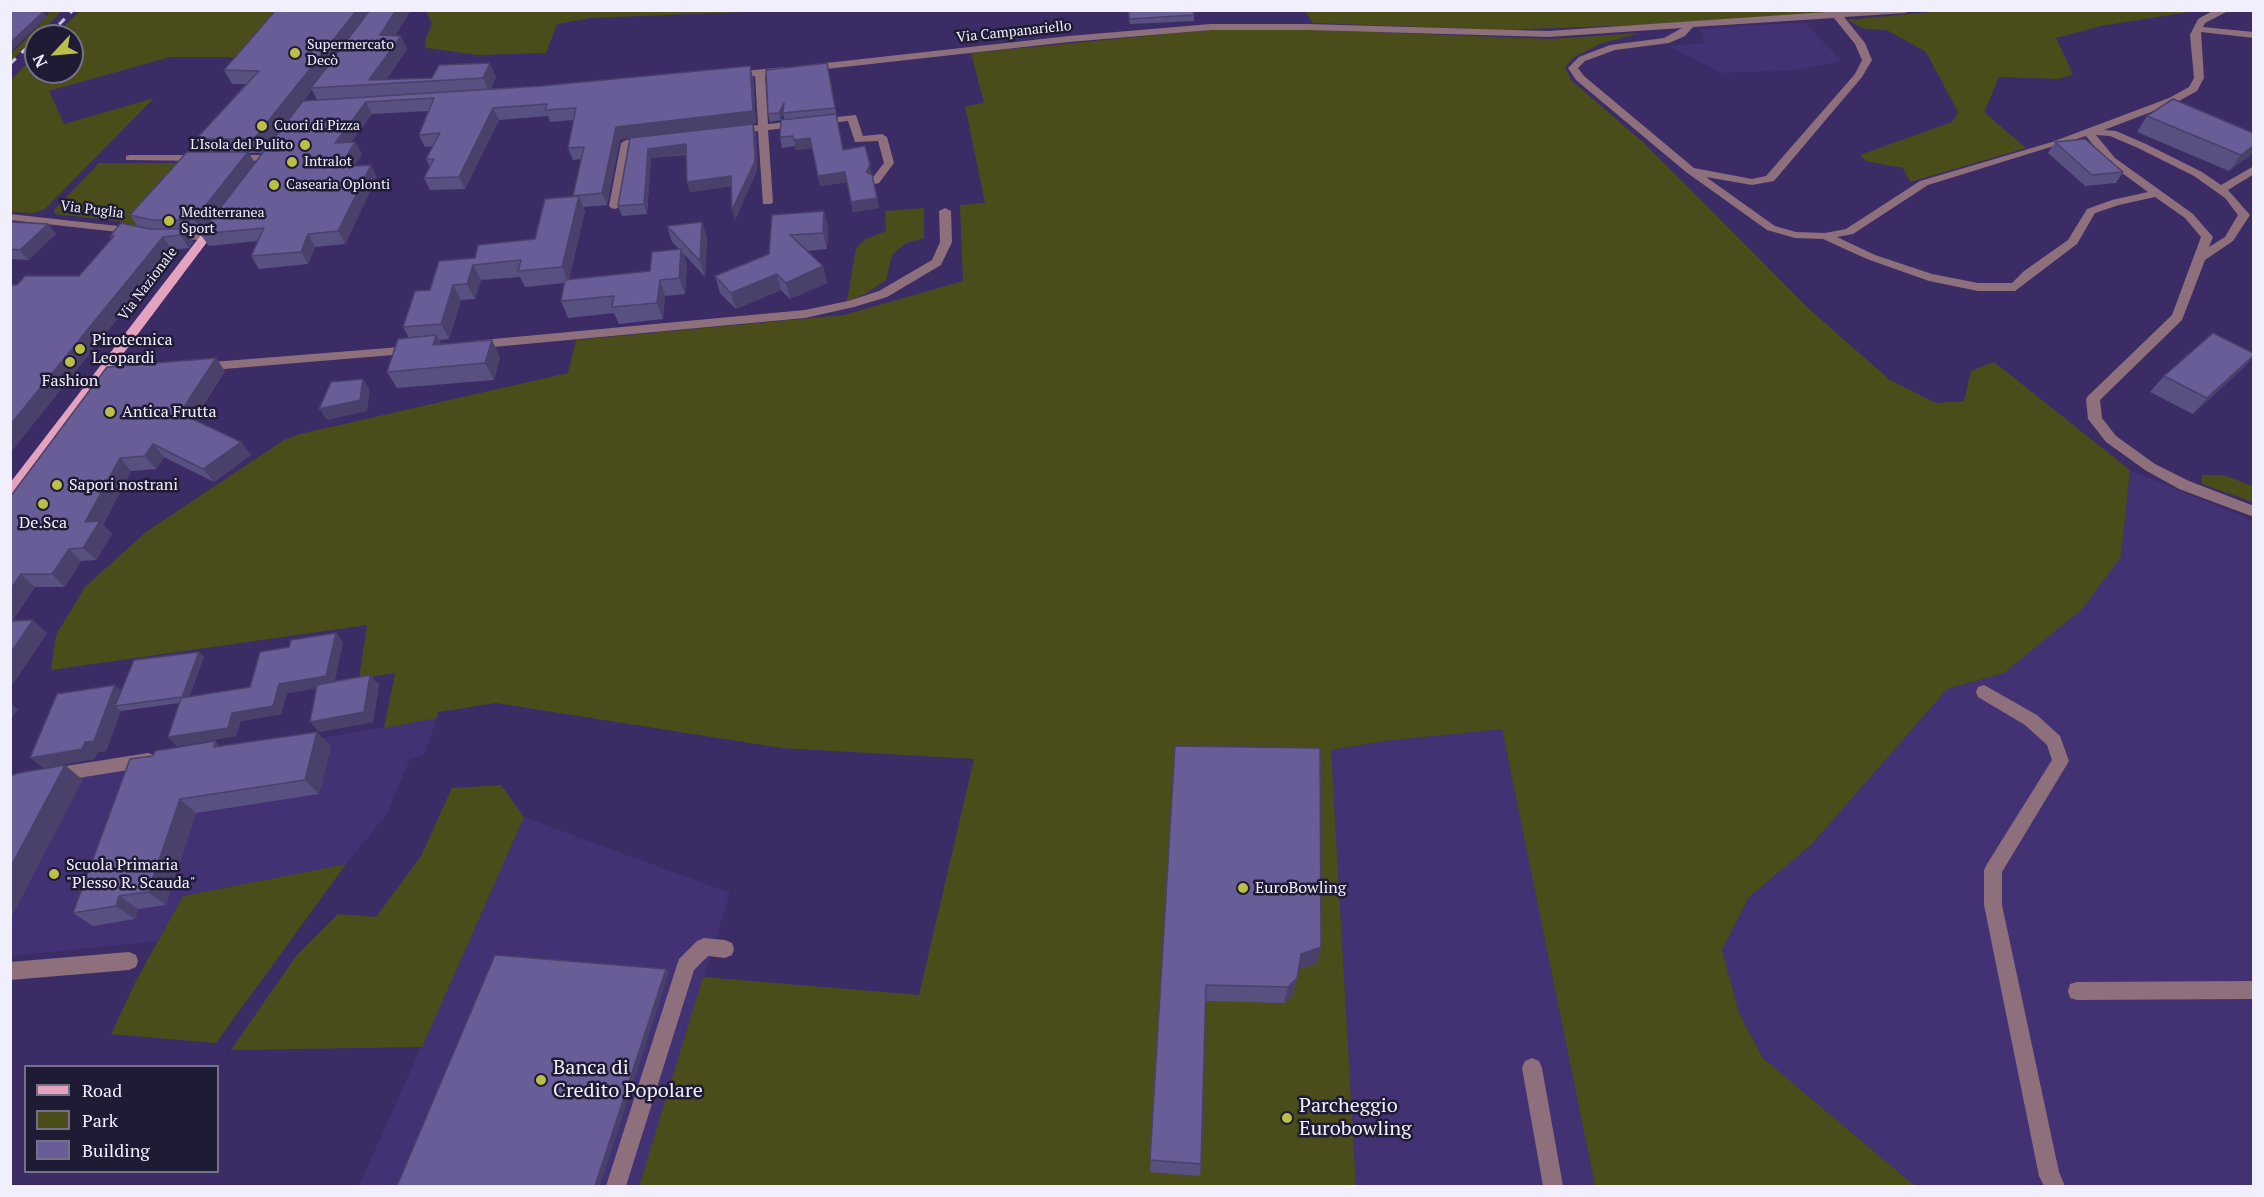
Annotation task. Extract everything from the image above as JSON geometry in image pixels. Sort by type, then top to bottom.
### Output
[{"type":"main road","name":"Via Nazionale","points":[[10,494],[220,217]]},
{"type":"street","name":"Via Campanariello","points":[[726,76],[1070,39],[1211,27],[1318,27],[1548,34],[1906,10]]},
{"type":"street","points":[[1690,25],[1682,34],[1666,41],[1613,47],[1582,59],[1573,68],[1580,78],[1690,170],[1770,228],[1795,235],[1825,236],[1849,232],[1924,183],[2089,132],[2164,103],[2193,88],[2199,78],[2195,35],[2201,21],[2226,10]]},
{"type":"street","points":[[1690,170],[1752,183],[1770,179],[1859,75],[1867,60],[1860,43],[1838,16]]},
{"type":"street","points":[[2198,29],[2253,35]]},
{"type":"street","points":[[760,73],[767,202]]},
{"type":"street","points":[[2164,103],[2184,112]]},
{"type":"street","points":[[729,132],[852,117],[859,140],[882,137],[889,163],[875,181]]},
{"type":"street","points":[[2089,132],[2112,134],[2142,146],[2198,174],[2229,196],[2244,215],[2229,239],[2201,257]]},
{"type":"street","points":[[2089,132],[2094,142],[2111,160],[2189,216],[2207,237],[2178,317],[2093,399],[2095,419],[2111,439],[2150,467],[2184,485],[2253,512]]},
{"type":"street","points":[[615,206],[626,143],[660,140]]},
{"type":"street","points":[[130,159],[266,158]]},
{"type":"street","points":[[2222,190],[2253,170]]},
{"type":"street","points":[[1825,236],[1872,257],[1929,277],[1978,287],[2015,287],[2028,274],[2073,242],[2079,228],[2091,212],[2116,202],[2159,194]]},
{"type":"street","points":[[463,345],[805,314],[850,304],[883,294],[937,262],[946,242],[945,211]]},
{"type":"street","name":"Via Puglia","points":[[10,217],[117,228],[155,235],[205,237]]},
{"type":"street","points":[[186,368],[430,348]]},
{"type":"street","points":[[99,376],[115,374]]},
{"type":"street","points":[[1984,693],[2031,720],[2054,741],[2061,761],[1993,870],[1993,905],[2013,1009],[2049,1176],[2055,1186]]},
{"type":"street","points":[[36,778],[161,758]]},
{"type":"street","points":[[616,1186],[687,965],[704,947],[725,949]]},
{"type":"street","points":[[10,971],[129,961]]},
{"type":"street","points":[[2077,991],[2253,990]]},
{"type":"street","points":[[1532,1068],[1553,1186]]},
{"type":"shaded area","points":[[1805,22],[1841,61],[1798,70],[1722,73],[1668,46],[1704,43],[1700,29]]},
{"type":"shaded area","points":[[2130,470],[2253,521],[2253,1186],[1915,1186],[1763,1058],[1739,1013],[1722,950],[1749,897],[1812,844],[1947,689],[2004,673],[2121,557]]},
{"type":"shaded area","points":[[437,718],[424,755],[410,759],[387,814],[346,864],[183,896],[158,941],[11,956],[11,797],[31,784],[136,770]]},
{"type":"shaded area","points":[[1502,728],[1595,1186],[1356,1186],[1331,750],[1385,741]]},
{"type":"shaded area","points":[[524,817],[730,893],[639,1186],[359,1186]]},
{"type":"green space","points":[[428,10],[768,11],[590,18],[557,24],[546,53],[479,55],[426,48],[425,41],[432,23],[427,14]]},
{"type":"green space","points":[[1951,10],[2195,11],[2101,26],[2056,38],[2073,74],[2059,79],[1999,77],[1984,112],[2026,148],[1910,182],[1903,168],[1866,161],[1860,155],[1952,122],[1958,112],[1926,52],[1887,30],[1865,29],[1847,20]]},
{"type":"green space","points":[[48,11],[62,11],[49,24],[40,24],[43,21]]},
{"type":"green space","points":[[80,11],[308,11],[255,57],[170,57],[84,81],[84,24],[66,24]]},
{"type":"green space","points":[[1305,11],[1865,11],[1666,24],[1502,30],[1313,23]]},
{"type":"green space","points":[[1295,29],[1550,39],[1640,33],[1600,44],[1574,57],[1565,67],[1571,80],[1644,143],[1809,309],[1890,380],[1936,403],[1964,401],[1971,371],[1994,362],[2130,470],[2121,557],[2082,609],[2004,673],[1947,689],[1812,844],[1749,897],[1722,950],[1739,1013],[1763,1058],[1915,1186],[1595,1186],[1502,729],[1385,741],[1331,750],[1356,1186],[639,1186],[703,977],[919,995],[974,759],[782,748],[496,703],[438,712],[437,718],[384,728],[395,673],[359,679],[367,625],[51,670],[56,635],[85,587],[146,532],[284,440],[300,434],[568,373],[576,340],[844,315],[963,281],[960,205],[985,203],[965,106],[984,103],[971,53],[1207,30]]},
{"type":"green space","points":[[24,41],[24,48],[11,61],[11,54]]},
{"type":"green space","points":[[24,66],[24,84],[74,84],[49,91],[64,124],[154,98],[45,209],[34,213],[11,212],[11,80]]},
{"type":"green space","points":[[99,163],[195,163],[139,227],[118,221],[55,214],[54,210]]},
{"type":"green space","points":[[924,208],[924,238],[906,243],[892,255],[886,280],[865,294],[847,301],[856,248],[866,239],[886,231],[885,211]]},
{"type":"green space","points":[[2202,475],[2223,475],[2253,486],[2253,502],[2202,484]]},
{"type":"green space","points":[[501,785],[524,817],[422,1047],[231,1050],[296,956],[338,914],[376,917],[421,856],[452,788]]},
{"type":"green space","points":[[346,864],[216,1043],[111,1034],[136,981],[183,896]]},
{"type":"building","points":[[10,10],[43,10],[30,24],[24,24],[24,30],[10,43]]},
{"type":"building","points":[[276,10],[357,10],[254,139],[196,139],[259,71],[224,70]]},
{"type":"building","points":[[370,10],[396,10],[380,35],[401,36],[369,80],[432,78],[439,65],[490,63],[483,78],[311,88]]},
{"type":"building","points":[[1128,10],[1193,10],[1194,15],[1130,19]]},
{"type":"building","points":[[827,63],[835,108],[783,113],[784,103],[779,113],[768,114],[766,70]]},
{"type":"building","points":[[750,66],[753,111],[616,127],[602,193],[573,196],[584,147],[568,148],[576,108],[545,110],[547,104],[493,108],[459,177],[424,178],[434,159],[426,159],[440,133],[419,135],[434,98],[366,102],[335,143],[355,142],[340,167],[371,165],[338,231],[308,234],[301,252],[251,256],[264,228],[200,234],[303,101],[541,86]]},
{"type":"building","points":[[2173,99],[2253,133],[2253,146],[2241,155],[2147,116]]},
{"type":"building","points":[[836,114],[843,150],[865,146],[870,165],[866,172],[872,175],[877,198],[851,202],[845,172],[818,176],[810,138],[794,140],[793,136],[780,137],[781,120]]},
{"type":"building","points":[[753,124],[755,161],[732,210],[731,176],[687,182],[686,144],[648,149],[644,204],[618,206],[630,138]]},
{"type":"building","points":[[2085,139],[2123,172],[2092,175],[2055,142]]},
{"type":"building","points":[[187,152],[248,152],[194,220],[152,220],[130,215]]},
{"type":"building","points":[[579,196],[562,267],[518,271],[521,260],[473,265],[467,284],[453,285],[441,324],[403,327],[415,291],[430,290],[439,261],[475,258],[478,245],[535,239],[545,199]]},
{"type":"building","points":[[824,211],[823,233],[790,235],[823,266],[786,283],[777,274],[731,293],[715,276],[769,254],[772,215]]},
{"type":"building","points":[[10,222],[48,224],[20,250],[10,249]]},
{"type":"building","points":[[702,222],[700,261],[667,226]]},
{"type":"building","points":[[121,223],[150,229],[185,229],[180,235],[163,237],[10,425],[10,287],[17,285],[25,276],[79,276],[114,236],[110,236]]},
{"type":"building","points":[[681,249],[679,278],[660,280],[657,303],[612,307],[614,296],[561,301],[565,280],[650,271],[652,252]]},
{"type":"building","points":[[2213,333],[2253,353],[2253,356],[2207,398],[2164,376]]},
{"type":"building","points":[[436,335],[433,345],[492,340],[485,363],[387,372],[398,339]]},
{"type":"building","points":[[216,358],[180,413],[241,442],[203,469],[153,444],[145,456],[120,458],[85,522],[100,521],[83,548],[69,549],[52,574],[21,574],[10,590],[10,497],[107,367]]},
{"type":"building","points":[[363,379],[360,400],[319,409],[331,382]]},
{"type":"building","points":[[33,620],[10,654],[10,621]]},
{"type":"building","points":[[336,633],[326,676],[279,684],[273,706],[232,713],[228,728],[168,737],[181,698],[250,687],[260,652],[289,647],[291,640]]},
{"type":"building","points":[[199,652],[182,697],[115,706],[134,660]]},
{"type":"building","points":[[370,675],[364,712],[310,722],[317,685]]},
{"type":"building","points":[[115,685],[94,741],[85,742],[82,749],[30,758],[57,694]]},
{"type":"building","points":[[317,732],[305,780],[180,799],[148,892],[119,896],[116,906],[73,913],[130,759],[153,756],[155,751],[215,741],[214,747]]},
{"type":"building","points":[[1175,746],[1320,748],[1321,947],[1301,954],[1297,978],[1288,987],[1206,985],[1201,1164],[1150,1160]]},
{"type":"building","points":[[65,765],[10,868],[10,776]]},
{"type":"building","name":"Banca di Credito Popolare","points":[[495,955],[666,969],[595,1186],[397,1186]]},
{"type":"railway","points":[[60,24],[73,10]]},
{"type":"railway","points":[[10,64],[24,51]]},
{"type":"place","name":"Supermercato Decò","points":[[295,53]]},
{"type":"place","name":"Cuori di Pizza","points":[[262,126]]},
{"type":"place","name":"L'Isola del Pulito","points":[[305,145]]},
{"type":"place","name":"Intralot","points":[[292,162]]},
{"type":"place","name":"Casearia Oplonti","points":[[274,185]]},
{"type":"place","name":"Mediterranea Sport","points":[[169,221]]},
{"type":"place","name":"Pirotecnica Leopardi","points":[[80,349]]},
{"type":"place","name":"Fashion","points":[[70,362]]},
{"type":"place","name":"Antica Frutta","points":[[110,412]]},
{"type":"place","name":"Sapori nostrani","points":[[57,485]]},
{"type":"place","name":"De.Sca","points":[[43,504]]},
{"type":"place","name":"Scuola Primaria \"Plesso R. Scauda\"","points":[[54,874]]},
{"type":"place","name":"EuroBowling","points":[[1243,888]]},
{"type":"place","name":"Banca di Credito Popolare","points":[[541,1080]]},
{"type":"place","name":"Parcheggio Eurobowling","points":[[1287,1118]]}]
